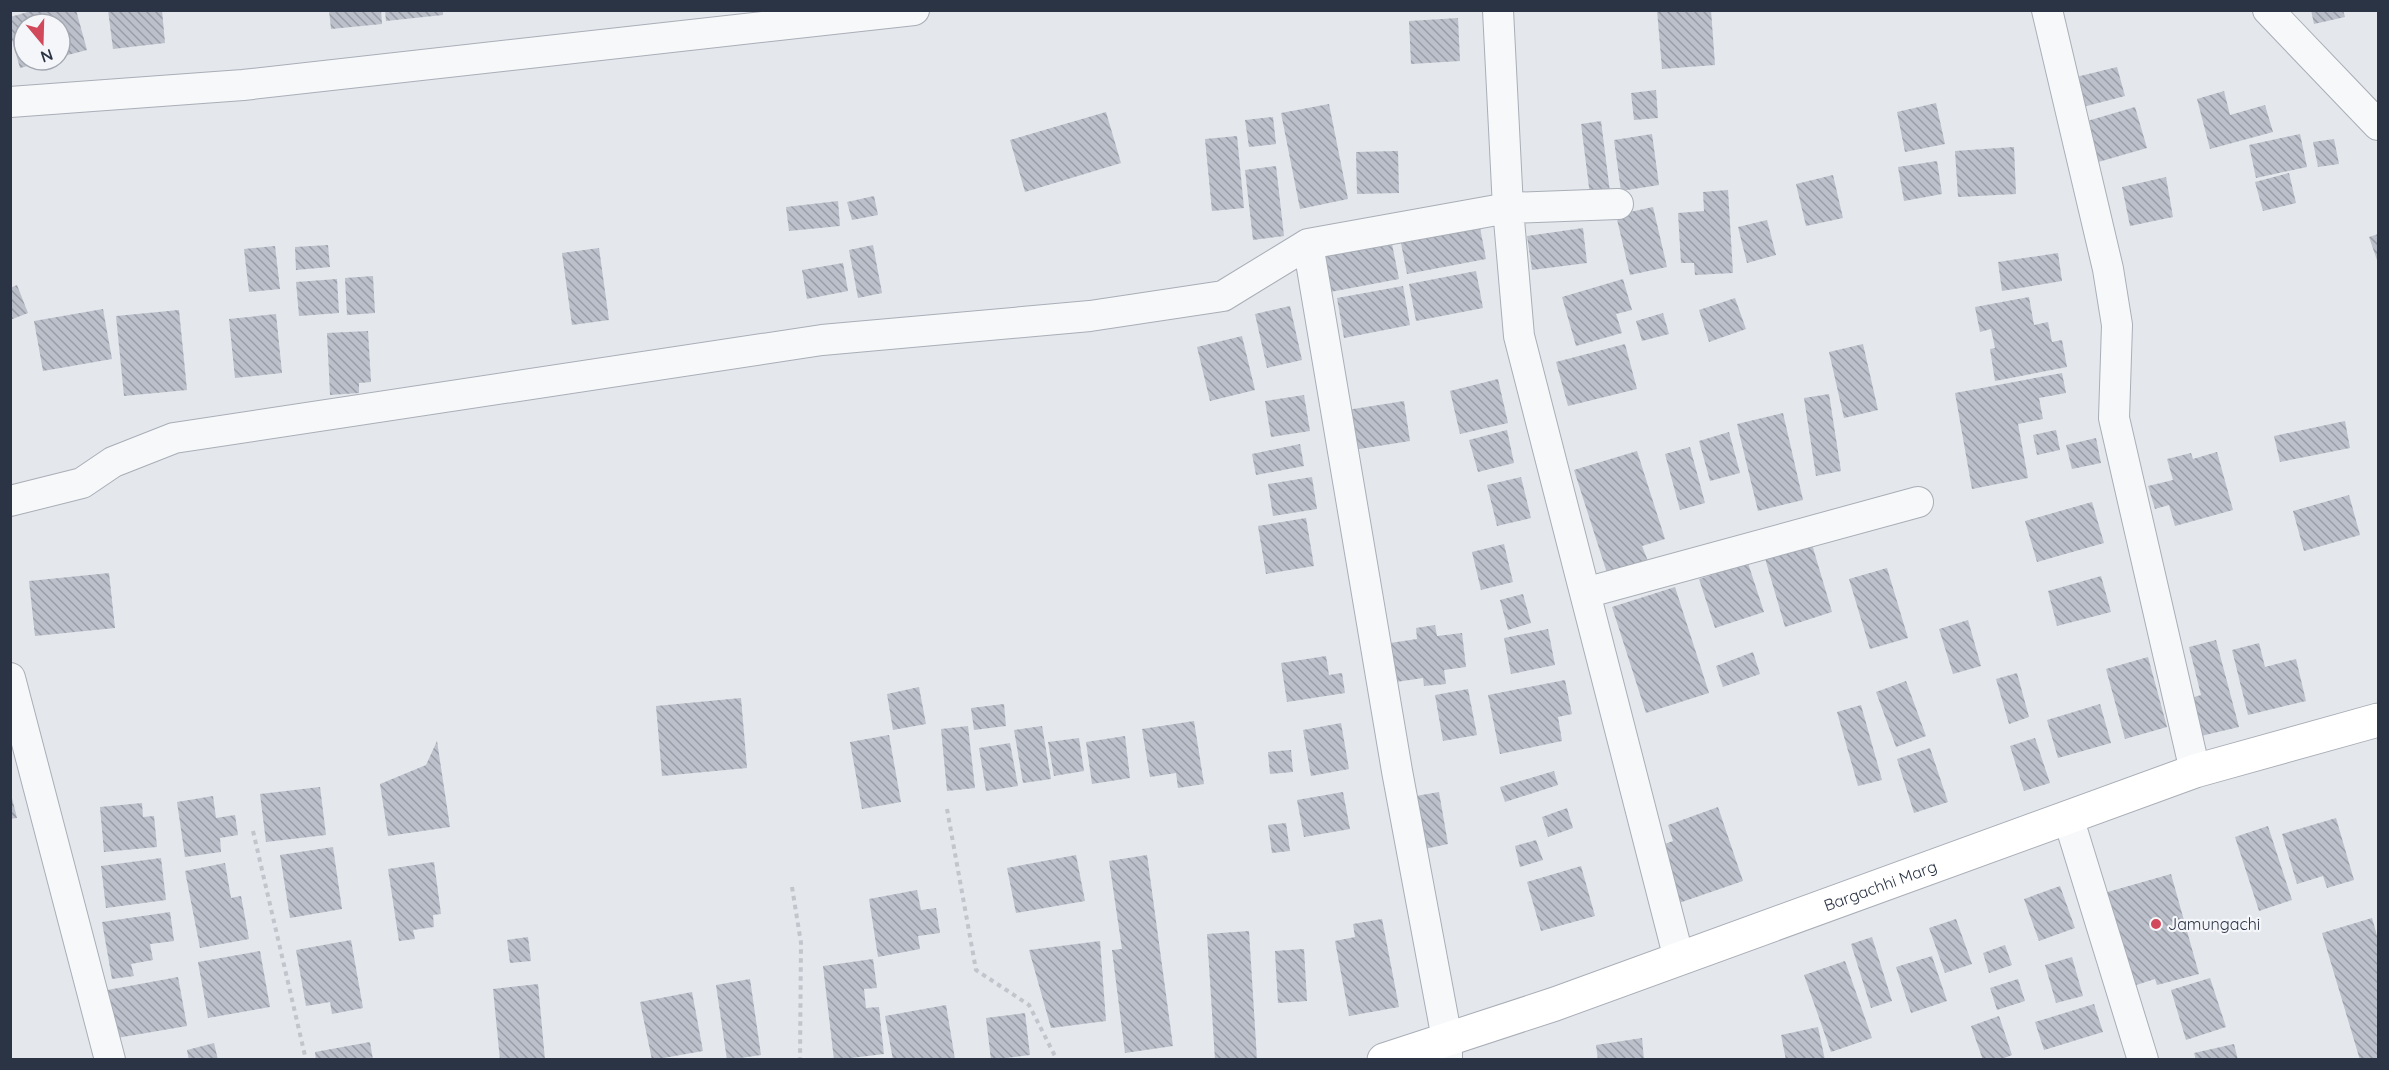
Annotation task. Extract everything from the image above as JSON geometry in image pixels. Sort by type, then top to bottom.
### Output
[{"type":"street","points":[[10,102],[243,85],[914,10]]},
{"type":"street","points":[[1498,10],[1508,208],[1520,336],[1678,959]]},
{"type":"street","points":[[2047,10],[2108,269],[2118,325],[2114,418],[2195,771]]},
{"type":"street","points":[[2268,10],[2372,110]]},
{"type":"street","points":[[10,501],[82,483],[113,462],[174,438],[822,340],[1090,316],[1223,296],[1308,244],[1508,208],[1618,204]]},
{"type":"street","points":[[1308,244],[1397,771],[1447,1049]]},
{"type":"street","points":[[1585,593],[1918,502]]},
{"type":"street","points":[[10,678],[110,1059]]},
{"type":"street","name":"Bargachhi Marg","points":[[1384,1059],[1447,1049],[1555,1004],[2195,771],[2379,720]]},
{"type":"street","points":[[2068,817],[2143,1059]]},
{"type":"path","points":[[947,809],[976,970],[1029,1005],[1057,1059]]},
{"type":"path","points":[[253,831],[306,1059]]},
{"type":"path","points":[[792,887],[801,944],[800,1059]]},
{"type":"building","points":[[76,10],[87,50],[72,54],[72,12],[28,12]]},
{"type":"building","points":[[108,10],[162,10],[165,43],[113,49]]},
{"type":"building","points":[[329,10],[381,10],[382,24],[331,29]]},
{"type":"building","points":[[385,10],[443,10],[443,15],[386,21]]},
{"type":"building","points":[[1657,10],[1711,10],[1715,65],[1662,69]]},
{"type":"building","points":[[2311,10],[2343,10],[2345,17],[2314,24]]},
{"type":"building","points":[[12,16],[12,40],[10,33],[10,17]]},
{"type":"building","points":[[1458,18],[1460,61],[1411,64],[1409,21]]},
{"type":"building","points":[[2117,67],[2125,96],[2079,108],[2072,78]]},
{"type":"building","points":[[1656,90],[1658,118],[1634,120],[1631,93]]},
{"type":"building","points":[[2224,91],[2230,115],[2265,105],[2273,132],[2210,149],[2197,99]]},
{"type":"building","points":[[1936,103],[1945,144],[1905,152],[1897,112]]},
{"type":"building","points":[[1329,104],[1348,199],[1300,209],[1281,113]]},
{"type":"building","points":[[2135,107],[2147,148],[2088,165],[2077,124]]},
{"type":"building","points":[[1106,112],[1121,163],[1025,192],[1010,140]]},
{"type":"building","points":[[1273,117],[1276,144],[1249,147],[1245,120]]},
{"type":"building","points":[[1601,121],[1610,192],[1590,195],[1581,124]]},
{"type":"building","points":[[1652,134],[1659,185],[1621,191],[1614,140]]},
{"type":"building","points":[[2300,134],[2307,167],[2256,178],[2249,145]]},
{"type":"building","points":[[1237,136],[1244,208],[1212,211],[1205,139]]},
{"type":"building","points":[[2334,139],[2339,164],[2318,167],[2313,142]]},
{"type":"building","points":[[2014,147],[2016,194],[1958,197],[1955,151]]},
{"type":"building","points":[[1398,151],[1399,193],[1357,194],[1356,152]]},
{"type":"building","points":[[1937,161],[1942,194],[1904,201],[1898,167]]},
{"type":"building","points":[[1276,166],[1284,236],[1253,240],[1245,170]]},
{"type":"building","points":[[2289,173],[2296,203],[2263,211],[2255,182]]},
{"type":"building","points":[[1833,175],[1843,218],[1806,226],[1796,184]]},
{"type":"building","points":[[2166,177],[2173,217],[2130,226],[2122,187]]},
{"type":"building","points":[[1728,190],[1733,273],[1695,275],[1694,263],[1681,263],[1678,213],[1704,211],[1703,192]]},
{"type":"building","points":[[874,196],[878,215],[852,220],[847,202]]},
{"type":"building","points":[[838,201],[840,226],[789,231],[786,207]]},
{"type":"building","points":[[1653,207],[1667,267],[1630,275],[1616,215]]},
{"type":"building","points":[[1478,217],[1486,259],[1407,274],[1399,233]]},
{"type":"building","points":[[1767,220],[1776,255],[1747,263],[1738,227]]},
{"type":"building","points":[[1583,228],[1587,263],[1532,270],[1527,236]]},
{"type":"building","points":[[1390,234],[1399,279],[1325,293],[1317,248]]},
{"type":"building","points":[[2378,234],[2378,263],[2369,237]]},
{"type":"building","points":[[328,245],[330,267],[296,270],[295,247]]},
{"type":"building","points":[[873,245],[882,293],[858,298],[849,250]]},
{"type":"building","points":[[275,246],[280,289],[249,292],[244,249]]},
{"type":"building","points":[[599,248],[609,320],[572,325],[562,253]]},
{"type":"building","points":[[2058,253],[2062,281],[2002,291],[1998,262]]},
{"type":"building","points":[[843,263],[848,291],[807,299],[802,270]]},
{"type":"building","points":[[1476,271],[1483,308],[1416,321],[1409,284]]},
{"type":"building","points":[[373,276],[375,313],[347,315],[345,278]]},
{"type":"building","points":[[337,279],[339,313],[299,316],[296,282]]},
{"type":"building","points":[[1623,279],[1632,310],[1616,314],[1622,333],[1576,346],[1562,297]]},
{"type":"building","points":[[17,285],[28,313],[10,320],[10,288]]},
{"type":"building","points":[[1403,286],[1410,325],[1344,338],[1337,298]]},
{"type":"building","points":[[2029,297],[2034,325],[2048,322],[2052,342],[2062,340],[2067,367],[1995,381],[1990,349],[1995,348],[1991,329],[1980,332],[1975,307]]},
{"type":"building","points":[[1735,298],[1746,329],[1709,342],[1699,310]]},
{"type":"building","points":[[1290,306],[1302,360],[1267,368],[1255,314]]},
{"type":"building","points":[[103,309],[112,359],[43,371],[34,321]]},
{"type":"building","points":[[179,310],[187,390],[124,396],[116,316]]},
{"type":"building","points":[[1663,313],[1669,334],[1642,341],[1636,321]]},
{"type":"building","points":[[276,314],[282,373],[235,378],[229,319]]},
{"type":"building","points":[[368,331],[371,382],[359,383],[359,393],[330,395],[327,333]]},
{"type":"building","points":[[1242,336],[1255,390],[1210,401],[1197,347]]},
{"type":"building","points":[[1625,344],[1637,389],[1568,406],[1556,362]]},
{"type":"building","points":[[1863,344],[1878,410],[1844,418],[1829,352]]},
{"type":"building","points":[[2062,373],[2066,393],[2039,398],[2043,419],[2018,424],[2028,478],[1972,489],[1955,393]]},
{"type":"building","points":[[1498,379],[1508,423],[1460,434],[1450,391]]},
{"type":"building","points":[[1829,394],[1841,471],[1816,476],[1804,398]]},
{"type":"building","points":[[1304,395],[1310,431],[1271,437],[1265,401]]},
{"type":"building","points":[[1404,401],[1410,441],[1353,450],[1347,410]]},
{"type":"building","points":[[1783,413],[1803,500],[1758,511],[1737,424]]},
{"type":"building","points":[[2345,421],[2350,448],[2280,462],[2274,436]]},
{"type":"building","points":[[1507,430],[1514,463],[1478,472],[1469,440]]},
{"type":"building","points":[[2056,430],[2060,450],[2037,455],[2033,435]]},
{"type":"building","points":[[1729,432],[1740,473],[1710,481],[1699,441]]},
{"type":"building","points":[[2096,438],[2101,463],[2072,469],[2066,445]]},
{"type":"building","points":[[1300,444],[1304,466],[1256,475],[1252,454]]},
{"type":"building","points":[[1690,447],[1705,503],[1680,510],[1665,454]]},
{"type":"building","points":[[1637,451],[1665,539],[1642,546],[1648,561],[1607,573],[1574,470]]},
{"type":"building","points":[[2217,452],[2233,510],[2175,526],[2169,505],[2155,509],[2148,486],[2173,480],[2167,459],[2191,453],[2193,459]]},
{"type":"building","points":[[1312,477],[1317,509],[1273,516],[1268,484]]},
{"type":"building","points":[[1521,477],[1531,518],[1497,526],[1487,485]]},
{"type":"building","points":[[2349,495],[2360,535],[2304,551],[2293,511]]},
{"type":"building","points":[[2092,502],[2104,543],[2037,562],[2025,521]]},
{"type":"building","points":[[1306,518],[1314,566],[1266,574],[1258,526]]},
{"type":"building","points":[[1811,541],[1832,612],[1785,627],[1764,555]]},
{"type":"building","points":[[1504,544],[1513,582],[1481,590],[1472,552]]},
{"type":"building","points":[[1748,563],[1764,612],[1715,628],[1699,579]]},
{"type":"building","points":[[1887,568],[1908,638],[1870,649],[1849,579]]},
{"type":"building","points":[[109,573],[115,628],[35,636],[29,581]]},
{"type":"building","points":[[2101,576],[2111,612],[2057,626],[2048,591]]},
{"type":"building","points":[[1675,587],[1709,693],[1646,713],[1612,607]]},
{"type":"building","points":[[1523,594],[1531,623],[1508,630],[1500,600]]},
{"type":"building","points":[[1968,620],[1981,666],[1953,674],[1939,629]]},
{"type":"building","points":[[1435,625],[1437,636],[1462,633],[1466,667],[1444,670],[1446,684],[1424,686],[1423,678],[1396,682],[1390,643],[1417,639],[1416,628]]},
{"type":"building","points":[[1548,629],[1555,665],[1511,674],[1504,638]]},
{"type":"building","points":[[2216,640],[2239,727],[2201,736],[2191,698],[2201,695],[2189,647]]},
{"type":"building","points":[[2259,643],[2265,667],[2296,659],[2306,701],[2248,715],[2232,650]]},
{"type":"building","points":[[1753,652],[1760,674],[1723,687],[1716,666]]},
{"type":"building","points":[[1326,656],[1329,675],[1342,673],[1345,693],[1287,702],[1281,663]]},
{"type":"building","points":[[2148,657],[2167,727],[2125,739],[2106,669]]},
{"type":"building","points":[[2017,673],[2029,717],[2009,724],[1996,679]]},
{"type":"building","points":[[1565,680],[1572,714],[1558,717],[1562,741],[1500,754],[1488,695]]},
{"type":"building","points":[[1906,681],[1926,736],[1896,747],[1876,692]]},
{"type":"building","points":[[919,687],[926,724],[893,730],[887,694]]},
{"type":"building","points":[[1468,689],[1477,735],[1443,741],[1435,695]]},
{"type":"building","points":[[741,698],[747,768],[662,776],[656,706]]},
{"type":"building","points":[[1004,704],[1006,726],[974,730],[971,708]]},
{"type":"building","points":[[2100,704],[2111,743],[2058,758],[2047,720]]},
{"type":"building","points":[[1861,705],[1882,780],[1858,786],[1837,712]]},
{"type":"building","points":[[1194,721],[1204,784],[1178,788],[1176,773],[1150,777],[1142,729]]},
{"type":"building","points":[[1341,723],[1349,769],[1311,776],[1303,730]]},
{"type":"building","points":[[968,726],[975,788],[947,791],[941,729]]},
{"type":"building","points":[[1042,726],[1051,779],[1023,783],[1014,730]]},
{"type":"building","points":[[889,735],[901,802],[862,809],[850,742]]},
{"type":"building","points":[[1125,736],[1130,778],[1092,784],[1086,742]]},
{"type":"building","points":[[1079,738],[1084,771],[1054,776],[1048,742]]},
{"type":"building","points":[[2035,738],[2050,783],[2024,791],[2010,746]]},
{"type":"building","points":[[437,741],[450,827],[388,836],[380,784],[426,765]]},
{"type":"building","points":[[1010,743],[1018,786],[986,791],[979,748]]},
{"type":"building","points":[[1930,748],[1948,802],[1914,813],[1897,759]]},
{"type":"building","points":[[1291,750],[1293,772],[1270,774],[1268,752]]},
{"type":"building","points":[[1554,771],[1558,785],[1505,802],[1500,787]]},
{"type":"building","points":[[320,787],[326,835],[266,842],[260,794]]},
{"type":"building","points":[[10,790],[17,818],[10,819]]},
{"type":"building","points":[[1343,792],[1350,829],[1304,837],[1297,800]]},
{"type":"building","points":[[1439,792],[1448,844],[1420,850],[1410,797]]},
{"type":"building","points":[[213,796],[216,818],[235,815],[238,835],[220,838],[221,852],[185,857],[177,802]]},
{"type":"building","points":[[142,803],[143,817],[154,816],[157,847],[104,852],[100,807]]},
{"type":"building","points":[[1718,807],[1743,881],[1679,903],[1659,846],[1673,841],[1668,825]]},
{"type":"building","points":[[1567,808],[1573,828],[1548,837],[1542,817]]},
{"type":"building","points":[[2336,818],[2354,880],[2327,888],[2323,876],[2297,884],[2282,834]]},
{"type":"building","points":[[1286,823],[1290,851],[1272,853],[1268,825]]},
{"type":"building","points":[[2268,826],[2292,900],[2259,911],[2235,837]]},
{"type":"building","points":[[1536,840],[1543,860],[1520,867],[1515,846]]},
{"type":"building","points":[[333,847],[342,909],[290,918],[280,855]]},
{"type":"building","points":[[1076,855],[1085,901],[1016,913],[1007,868]]},
{"type":"building","points":[[1147,855],[1173,1046],[1125,1053],[1112,950],[1122,949],[1109,861]]},
{"type":"building","points":[[161,858],[166,900],[106,908],[101,866]]},
{"type":"building","points":[[434,862],[441,914],[433,915],[434,927],[413,930],[415,939],[399,941],[388,869]]},
{"type":"building","points":[[225,863],[231,898],[241,896],[249,939],[200,948],[185,871]]},
{"type":"building","points":[[1581,866],[1595,916],[1541,931],[1527,882]]},
{"type":"building","points":[[2171,874],[2199,974],[2157,985],[2155,979],[2130,987],[2104,893]]},
{"type":"building","points":[[2060,886],[2075,928],[2039,941],[2024,899]]},
{"type":"building","points":[[917,890],[921,910],[936,908],[940,933],[918,936],[920,949],[878,957],[869,899]]},
{"type":"building","points":[[170,912],[174,941],[150,944],[153,960],[131,964],[134,976],[112,979],[102,922]]},
{"type":"building","points":[[2372,918],[2378,939],[2378,1060],[2360,1060],[2322,933]]},
{"type":"building","points":[[1382,919],[1399,1007],[1349,1016],[1335,941],[1355,937],[1353,924]]},
{"type":"building","points":[[1956,919],[1972,964],[1945,973],[1929,928]]},
{"type":"building","points":[[1249,931],[1257,1060],[1215,1060],[1207,934]]},
{"type":"building","points":[[528,937],[531,961],[510,963],[507,940]]},
{"type":"building","points":[[1872,937],[1892,1001],[1871,1008],[1851,944]]},
{"type":"building","points":[[351,940],[363,1008],[332,1014],[330,1002],[306,1006],[296,950]]},
{"type":"building","points":[[1100,941],[1106,1021],[1051,1028],[1029,950]]},
{"type":"building","points":[[2005,945],[2012,965],[1989,973],[1983,953]]},
{"type":"building","points":[[1304,949],[1307,1001],[1278,1003],[1275,951]]},
{"type":"building","points":[[260,951],[270,1007],[208,1018],[198,962]]},
{"type":"building","points":[[1932,956],[1947,1001],[1911,1013],[1896,967]]},
{"type":"building","points":[[2072,957],[2083,996],[2056,1003],[2045,965]]},
{"type":"building","points":[[873,959],[877,988],[864,989],[866,1008],[879,1007],[884,1054],[834,1060],[823,966]]},
{"type":"building","points":[[1845,961],[1872,1038],[1831,1052],[1804,975]]},
{"type":"building","points":[[178,977],[187,1026],[111,1039],[102,991]]},
{"type":"building","points":[[2210,978],[2226,1027],[2186,1040],[2171,990]]},
{"type":"building","points":[[750,979],[761,1055],[727,1060],[716,985]]},
{"type":"building","points":[[2018,979],[2025,1001],[1997,1010],[1990,988]]},
{"type":"building","points":[[538,984],[545,1060],[500,1060],[493,989]]},
{"type":"building","points":[[692,992],[703,1051],[652,1060],[640,1002]]},
{"type":"building","points":[[2094,1004],[2103,1032],[2044,1050],[2035,1022]]},
{"type":"building","points":[[946,1005],[955,1059],[893,1060],[885,1016]]},
{"type":"building","points":[[1025,1013],[1030,1055],[991,1060],[986,1018]]},
{"type":"building","points":[[1999,1016],[2012,1055],[1999,1060],[1983,1060],[1971,1026]]},
{"type":"building","points":[[1818,1027],[1825,1060],[1786,1060],[1781,1035]]},
{"type":"building","points":[[1642,1038],[1644,1060],[1598,1060],[1596,1045]]},
{"type":"building","points":[[370,1042],[373,1060],[316,1060],[315,1052]]},
{"type":"building","points":[[214,1043],[218,1060],[189,1060],[187,1050]]},
{"type":"building","points":[[2234,1044],[2238,1060],[2196,1060],[2194,1053]]},
{"type":"place","name":"Jamungachi","points":[[2156,924]]}]
